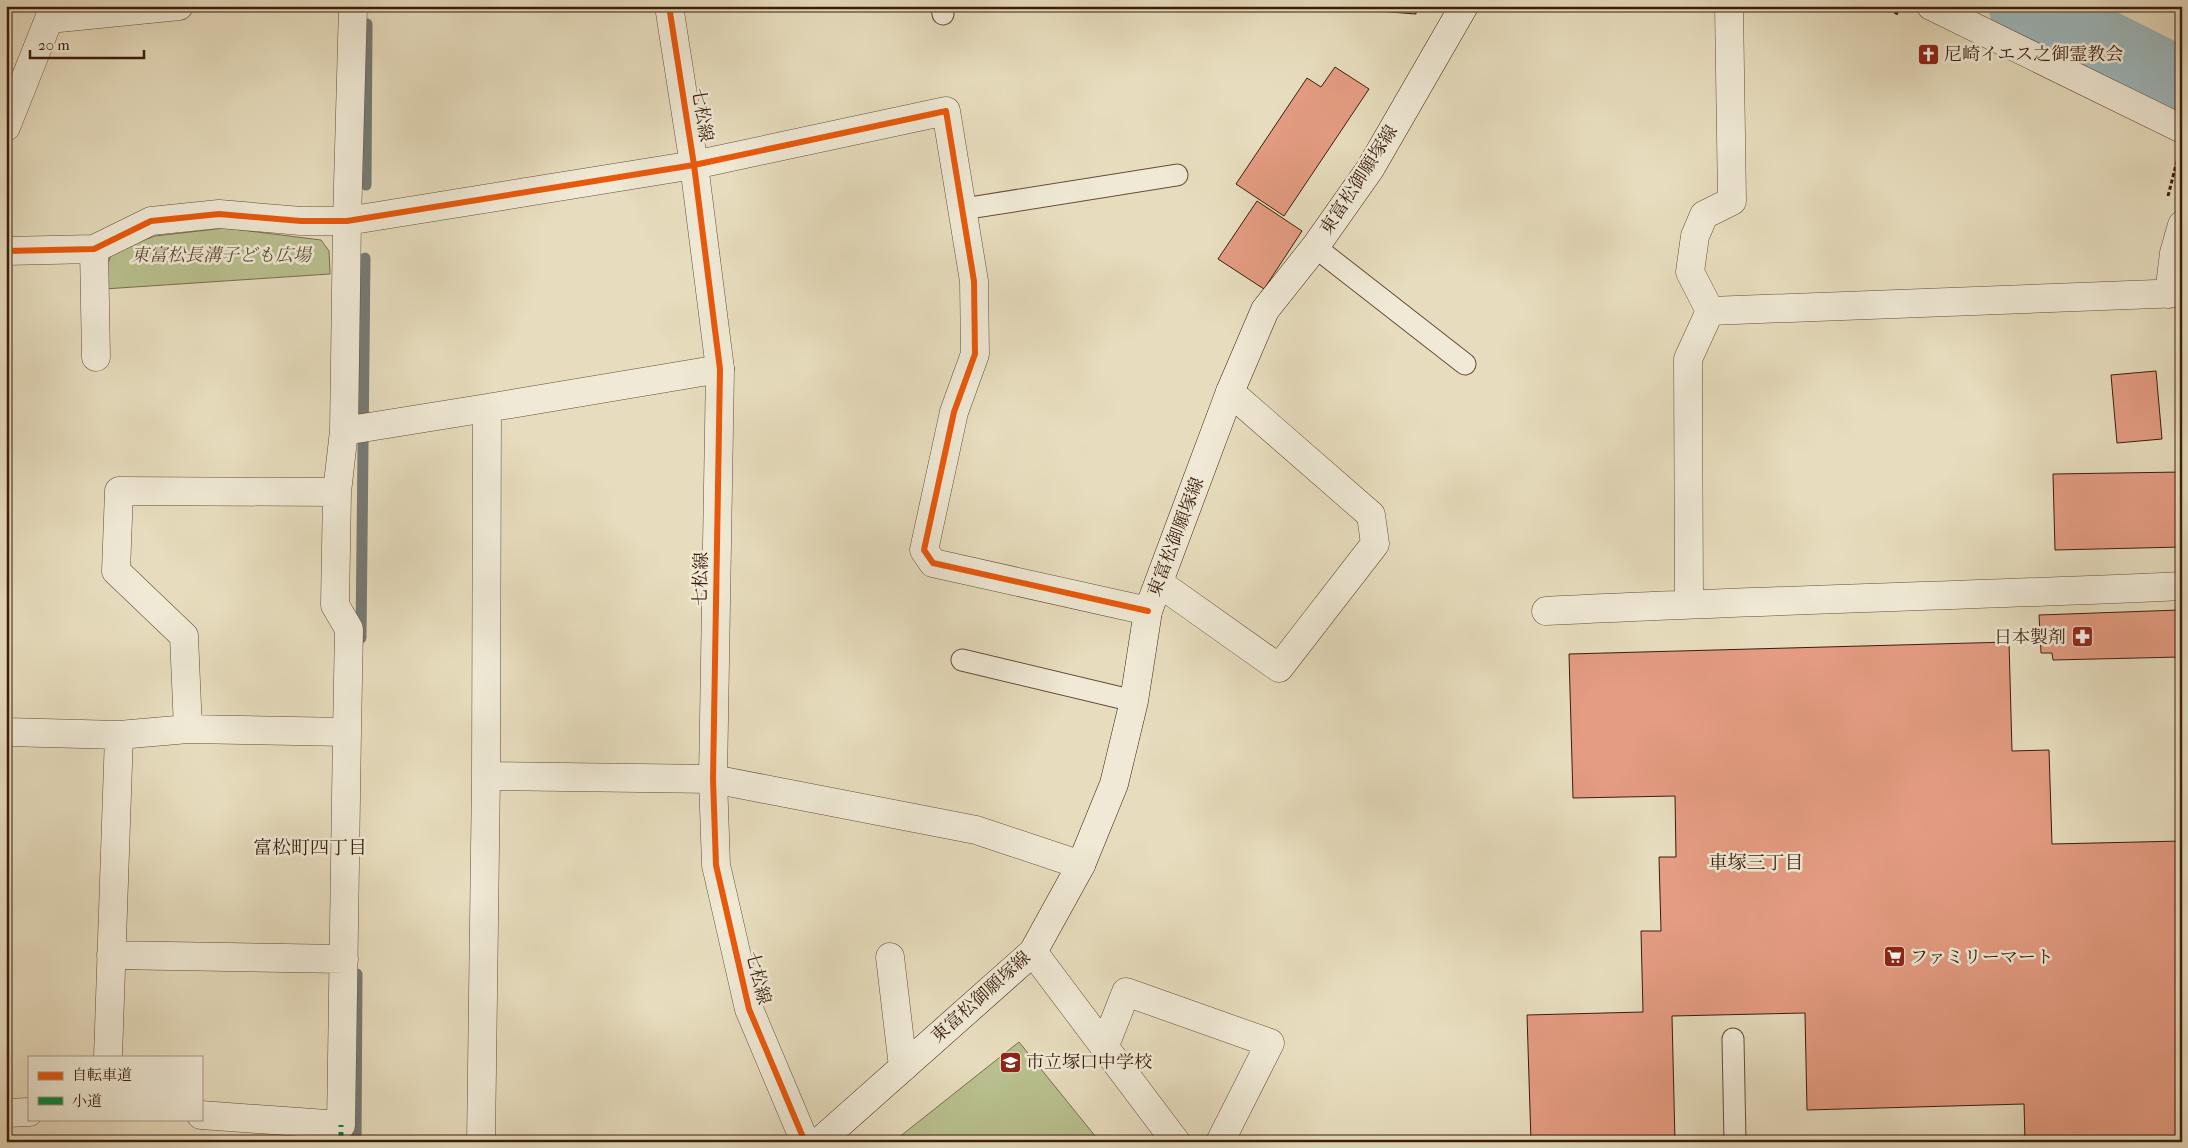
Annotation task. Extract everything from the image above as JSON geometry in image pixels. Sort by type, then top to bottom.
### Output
[{"type":"street","points":[[6,127],[49,19],[179,6]]},
{"type":"street","points":[[202,1115],[341,1124],[348,629],[334,605],[337,492],[344,431],[353,6]]},
{"type":"street","name":"七松線","points":[[669,6],[694,165],[720,369],[713,779],[716,866],[750,1009],[805,1142]]},
{"type":"street","name":"東富松御願塚線","points":[[818,1142],[1033,952],[1081,865],[1114,784],[1134,702],[1148,611],[1230,392],[1264,310],[1315,247],[1370,169],[1464,6]]},
{"type":"street","points":[[1710,311],[1690,272],[1695,236],[1704,215],[1732,200],[1729,6]]},
{"type":"street","points":[[1931,6],[2182,129]]},
{"type":"street","points":[[6,251],[94,250],[151,221],[219,214],[301,221],[347,221],[694,165],[946,111],[974,281],[975,354],[954,412],[924,550],[933,564],[1148,611]]},
{"type":"street","points":[[1710,311],[2175,293],[2174,253],[2182,225]]},
{"type":"street","points":[[94,250],[96,357]]},
{"type":"street","points":[[1689,604],[1688,359],[1710,311]]},
{"type":"street","points":[[344,431],[720,369]]},
{"type":"street","points":[[1159,583],[1279,668],[1375,544],[1371,515],[1230,392]]},
{"type":"street","points":[[481,1142],[486,776],[487,408]]},
{"type":"street","points":[[188,729],[184,636],[116,571],[119,491],[337,492]]},
{"type":"street","points":[[1546,611],[2182,586]]},
{"type":"street","points":[[6,732],[119,735],[188,729],[347,732]]},
{"type":"street","points":[[108,1056],[119,735]]},
{"type":"street","points":[[486,776],[713,779],[976,830],[1081,865]]},
{"type":"street","points":[[1033,952],[1176,1142]]},
{"type":"street","points":[[111,955],[344,959]]},
{"type":"street","points":[[890,957],[903,1066]]},
{"type":"street","points":[[1104,1048],[1126,992],[1270,1043],[1220,1142]]},
{"type":"street","points":[[6,1113],[28,1112]]},
{"type":"lane","points":[[963,209],[1177,175]]},
{"type":"lane","points":[[1315,247],[1465,364]]},
{"type":"lane","points":[[962,660],[1134,702]]},
{"type":"lane","points":[[1733,1039],[1735,1142]]},
{"type":"green space","name":"東富松長溝子ども広場","points":[[225,228],[321,240],[329,251],[330,274],[104,289],[105,272],[112,252],[155,236]]},
{"type":"green space","points":[[1019,1042],[1100,1142],[893,1142]]},
{"type":"building","points":[[1363,6],[1416,6],[1416,14],[1362,10]]},
{"type":"building","points":[[1335,67],[1369,89],[1284,216],[1236,184],[1307,78],[1321,87]]},
{"type":"building","points":[[1257,201],[1302,231],[1264,289],[1218,259]]},
{"type":"building","points":[[2156,371],[2162,439],[2117,443],[2111,375]]},
{"type":"building","points":[[2182,472],[2182,547],[2055,550],[2053,474]]},
{"type":"building","points":[[2179,610],[2180,657],[2053,660],[2052,653],[2041,653],[2039,615]]},
{"type":"building","points":[[2009,642],[2012,751],[2049,750],[2052,844],[2182,841],[2182,1142],[2025,1142],[2024,1104],[1807,1110],[1805,1013],[1672,1016],[1675,1142],[1531,1142],[1527,1015],[1643,1012],[1641,931],[1661,931],[1659,857],[1676,857],[1675,796],[1573,798],[1569,654]]},
{"type":"waterway","points":[[2023,6],[2182,83]]},
{"type":"waterway","points":[[366,185],[367,24]]},
{"type":"waterway","points":[[361,638],[365,258]]},
{"type":"waterway","points":[[356,1142],[357,974]]},
{"type":"marked path","points":[[341,1125],[341,1142]]},
{"type":"cycle path","points":[[669,6],[694,165],[720,369],[713,779],[716,865],[749,1009],[805,1142]]},
{"type":"cycle path","points":[[6,251],[94,249],[151,221],[219,214],[301,221],[347,221],[694,165],[946,111],[974,281],[975,354],[954,412],[924,550],[933,563],[1148,611]]},
{"type":"place","name":"尼崎イエス之御霊教会","points":[[1928,54]]},
{"type":"place","name":"日本製剤","points":[[2082,637]]},
{"type":"place","name":"ファミリーマート","points":[[1894,957]]},
{"type":"place","name":"市立塚口中学校","points":[[1010,1062]]},
{"type":"district","name":"富松町四丁目","points":[[310,848]]},
{"type":"district","name":"車塚三丁目","points":[[1756,863]]}]
